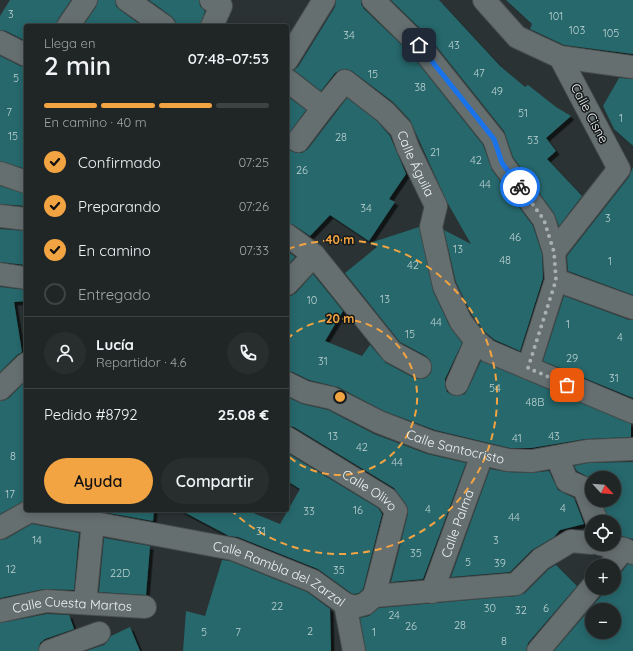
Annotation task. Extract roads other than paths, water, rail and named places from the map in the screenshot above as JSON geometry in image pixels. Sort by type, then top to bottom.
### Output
[{"type":"street","points":[[69,24],[86,0]]},
{"type":"street","points":[[127,0],[161,24]]},
{"type":"street","points":[[211,0],[221,6],[213,24]]},
{"type":"street","points":[[289,57],[324,0]]},
{"type":"street","points":[[373,0],[419,45],[494,139],[502,163],[544,220],[554,252],[556,280],[528,368]]},
{"type":"street","points":[[484,0],[518,37],[560,57],[633,67]]},
{"type":"street","points":[[0,42],[24,54]]},
{"type":"street","name":"Calle Cisne","points":[[554,252],[619,169],[560,57]]},
{"type":"street","name":"Calle Águila","points":[[323,108],[345,81],[385,112],[401,129],[408,148],[436,206],[431,227],[444,286],[461,322],[476,341],[488,352],[633,412]]},
{"type":"street","points":[[289,82],[323,108],[298,141]]},
{"type":"street","points":[[0,173],[24,181]]},
{"type":"street","points":[[0,216],[24,220]]},
{"type":"street","points":[[289,236],[314,255],[392,352],[420,367]]},
{"type":"street","points":[[289,282],[314,255]]},
{"type":"street","points":[[0,274],[24,278]]},
{"type":"street","points":[[556,280],[633,308]]},
{"type":"street","points":[[457,384],[476,341]]},
{"type":"street","points":[[0,389],[24,366]]},
{"type":"street","name":"Calle Santocristo","points":[[289,384],[304,392],[332,398],[379,422],[431,442],[508,460],[532,461],[587,452],[633,449]]},
{"type":"street","name":"Calle Olivo","points":[[289,439],[387,499],[396,511],[374,596]]},
{"type":"street","name":"Calle Palma","points":[[432,592],[482,455]]},
{"type":"street","points":[[557,457],[567,480],[584,488],[594,515]]},
{"type":"street","name":"Calle Rambla del Zarzal","points":[[0,528],[27,512]]},
{"type":"street","name":"Calle Rambla del Zarzal","points":[[40,512],[233,549],[313,581],[345,604],[354,607],[365,604],[374,596],[516,584],[541,559],[571,542],[585,543]]},
{"type":"street","points":[[85,603],[93,522]]},
{"type":"street","points":[[538,651],[585,595]]},
{"type":"street","name":"Calle Cuesta Martos","points":[[0,611],[46,601],[145,607]]},
{"type":"street","points":[[345,604],[354,651]]},
{"type":"street","points":[[50,651],[99,633]]}]
